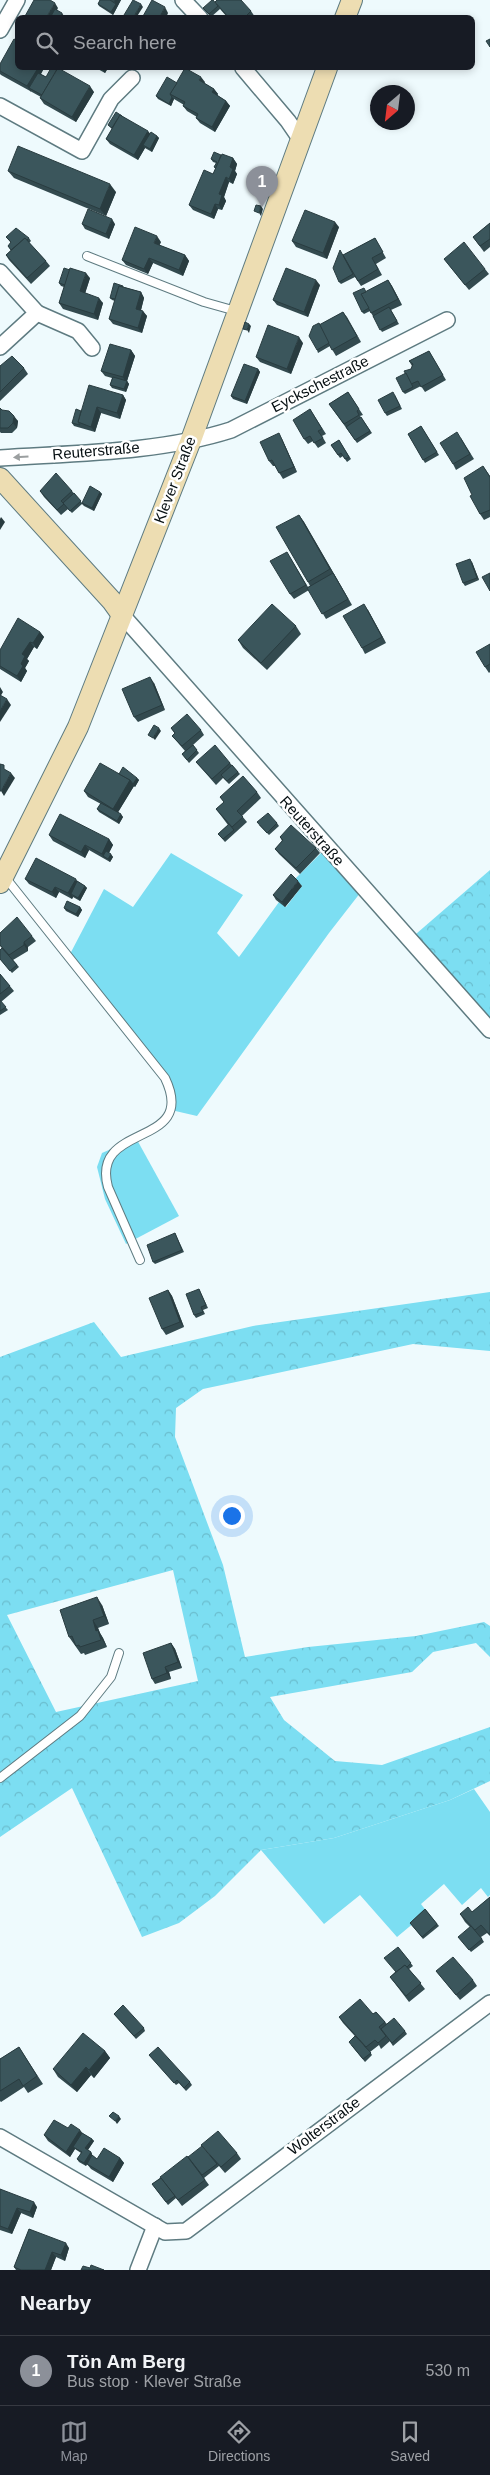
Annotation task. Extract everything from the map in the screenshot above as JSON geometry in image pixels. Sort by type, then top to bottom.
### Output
[{"type":"street","points":[[0,30],[17,0]]},
{"type":"street","points":[[183,0],[197,15]]},
{"type":"street","points":[[346,15],[352,0]]},
{"type":"street","points":[[245,70],[288,121],[301,140]]},
{"type":"street","name":"Klever Straße","points":[[2,879],[78,727],[191,440],[326,70]]},
{"type":"street","points":[[0,106],[82,151],[111,98],[132,78]]},
{"type":"street","points":[[0,272],[37,313],[78,331],[92,348]]},
{"type":"street","points":[[0,347],[37,313]]},
{"type":"street","name":"Eyckschestraße","points":[[191,440],[231,430],[446,320]]},
{"type":"street","name":"Reuterstraße","points":[[0,458],[168,444],[191,440]]},
{"type":"street","points":[[0,478],[112,600],[122,615]]},
{"type":"street","name":"Reuterstraße","points":[[122,615],[490,1030]]},
{"type":"street","name":"Wolterstraße","points":[[0,2136],[166,2232],[186,2230],[490,2003]]},
{"type":"street","points":[[138,2270],[155,2226]]},
{"type":"lane","points":[[87,256],[204,302],[238,312]]},
{"type":"lane","points":[[2,879],[95,988],[164,1078],[170,1089],[173,1100],[171,1110],[164,1121],[117,1148],[106,1164],[105,1176],[108,1187],[140,1260]]},
{"type":"lane","points":[[0,1778],[80,1716],[111,1677],[119,1653]]},
{"type":"green space","points":[[327,847],[364,888],[329,933],[197,1116],[171,1110],[170,1089],[69,956],[104,889],[133,907],[171,853],[243,895],[217,933],[239,957],[279,902],[286,907],[302,886],[295,879]]},
{"type":"green space","points":[[490,870],[490,1030],[409,940]]},
{"type":"green space","points":[[136,1138],[179,1216],[126,1244],[105,1199],[97,1167],[102,1153]]},
{"type":"green space","points":[[490,1292],[490,1351],[413,1344],[203,1389],[176,1408],[175,1437],[223,1565],[245,1657],[308,1647],[416,1636],[484,1622],[490,1626],[490,1657],[476,1643],[433,1652],[412,1672],[270,1697],[284,1720],[335,1761],[382,1765],[490,1727],[490,1781],[450,1800],[334,1838],[261,1850],[215,1896],[179,1923],[142,1937],[72,1788],[0,1837],[0,1357],[94,1322],[121,1357],[253,1326]],"holes":[[[173,1570],[198,1681],[56,1712],[7,1615]]]},
{"type":"green space","points":[[474,1789],[490,1812],[490,1895],[488,1897],[481,1888],[462,1905],[444,1884],[421,1904],[427,1912],[397,1937],[360,1895],[324,1924],[261,1850],[334,1838],[450,1800]]},
{"type":"building","points":[[34,0],[50,0],[55,3],[48,15],[26,15]]},
{"type":"building","points":[[100,0],[110,0],[116,4],[111,12],[98,4]]},
{"type":"building","points":[[133,0],[141,4],[135,15],[124,15]]},
{"type":"building","points":[[152,0],[165,7],[161,15],[144,15]]},
{"type":"building","points":[[212,0],[218,6],[209,14],[203,8]]},
{"type":"building","points":[[217,0],[241,0],[251,11],[247,15],[226,15],[215,2]]},
{"type":"building","points":[[55,9],[62,13],[61,15],[52,15]]},
{"type":"building","points":[[14,39],[15,70],[37,70],[27,86],[0,71],[0,64]]},
{"type":"building","points":[[490,39],[490,47],[486,41]]},
{"type":"building","points":[[50,70],[56,70],[42,95],[29,88],[38,73],[46,77]]},
{"type":"building","points":[[57,70],[62,70],[90,86],[72,117],[40,98]]},
{"type":"building","points":[[184,70],[189,70],[201,77],[199,80],[214,89],[212,92],[226,101],[212,127],[196,118],[198,114],[183,106],[185,102],[170,94]]},
{"type":"building","points":[[167,77],[177,83],[170,94],[172,97],[169,104],[156,96]]},
{"type":"building","points":[[116,112],[122,116],[120,115],[112,128],[108,125]]},
{"type":"building","points":[[120,115],[148,131],[134,155],[106,139]]},
{"type":"building","points":[[151,132],[157,136],[150,149],[143,145]]},
{"type":"building","points":[[18,146],[110,184],[100,209],[8,171]]},
{"type":"building","points":[[214,152],[221,155],[216,168],[214,167],[217,162],[211,159]]},
{"type":"building","points":[[222,154],[233,158],[230,167],[233,169],[229,179],[226,177],[219,194],[222,195],[219,205],[215,204],[211,214],[189,205],[204,170],[213,174]]},
{"type":"building","points":[[256,205],[261,206],[259,213],[254,211]]},
{"type":"building","points":[[88,209],[112,219],[106,234],[82,224]]},
{"type":"building","points":[[305,210],[335,222],[323,253],[292,241]]},
{"type":"building","points":[[490,223],[490,239],[480,246],[473,237]]},
{"type":"building","points":[[135,227],[157,236],[154,243],[185,255],[179,270],[149,258],[144,269],[122,260]]},
{"type":"building","points":[[16,228],[29,238],[27,240],[25,238],[11,250],[8,246],[11,242],[6,237]]},
{"type":"building","points":[[25,238],[46,261],[27,278],[6,255]]},
{"type":"building","points":[[375,238],[383,252],[372,258],[378,269],[358,281],[343,255]]},
{"type":"building","points":[[464,242],[485,269],[465,285],[444,259]]},
{"type":"building","points":[[340,250],[353,274],[339,282],[333,268]]},
{"type":"building","points":[[64,268],[70,270],[65,285],[59,283]]},
{"type":"building","points":[[70,268],[86,273],[80,291],[99,298],[94,314],[59,303]]},
{"type":"building","points":[[286,268],[316,280],[304,312],[273,300]]},
{"type":"building","points":[[388,280],[398,299],[371,313],[361,294]]},
{"type":"building","points":[[114,283],[123,286],[119,286],[115,299],[110,298]]},
{"type":"building","points":[[119,286],[141,292],[136,309],[143,311],[138,328],[109,319]]},
{"type":"building","points":[[364,288],[366,292],[361,294],[369,308],[362,312],[353,293]]},
{"type":"building","points":[[389,307],[397,321],[380,330],[373,316]]},
{"type":"building","points":[[343,312],[357,336],[332,350],[319,325]]},
{"type":"building","points":[[245,322],[249,324],[247,330],[243,329]]},
{"type":"building","points":[[319,323],[329,343],[317,350],[309,336],[313,326]]},
{"type":"building","points":[[268,325],[299,337],[287,369],[256,357]]},
{"type":"building","points":[[110,344],[131,350],[123,377],[101,371]]},
{"type":"building","points":[[429,351],[443,375],[421,387],[418,381],[411,384],[404,371],[411,369],[413,364],[409,361]]},
{"type":"building","points":[[12,356],[24,368],[0,392],[0,366]]},
{"type":"building","points":[[244,364],[258,369],[245,401],[231,396]]},
{"type":"building","points":[[406,373],[413,387],[403,392],[396,378]]},
{"type":"building","points":[[113,377],[127,381],[124,389],[110,385]]},
{"type":"building","points":[[89,385],[123,395],[117,413],[97,407],[91,427],[78,422]]},
{"type":"building","points":[[348,392],[359,409],[357,411],[359,415],[344,424],[329,404]]},
{"type":"building","points":[[393,392],[400,406],[385,413],[378,400]]},
{"type":"building","points":[[0,408],[9,411],[14,416],[13,423],[8,428],[0,428]]},
{"type":"building","points":[[76,409],[81,411],[78,422],[80,425],[72,423]]},
{"type":"building","points":[[310,409],[322,429],[318,431],[323,438],[314,443],[310,436],[304,439],[293,420]]},
{"type":"building","points":[[361,417],[370,431],[355,440],[346,427]]},
{"type":"building","points":[[421,426],[437,452],[423,460],[408,434]]},
{"type":"building","points":[[457,432],[470,454],[453,464],[440,443]]},
{"type":"building","points":[[279,433],[294,467],[279,473],[272,460],[269,461],[260,442]]},
{"type":"building","points":[[339,440],[349,457],[345,459],[341,453],[338,455],[331,445]]},
{"type":"building","points":[[483,466],[490,477],[490,510],[480,514],[470,496],[472,495],[464,478]]},
{"type":"building","points":[[56,473],[72,491],[61,501],[64,504],[57,510],[40,491]]},
{"type":"building","points":[[90,486],[100,492],[92,508],[82,503]]},
{"type":"building","points":[[74,493],[81,501],[70,511],[63,503]]},
{"type":"building","points":[[299,515],[330,569],[308,582],[276,527]]},
{"type":"building","points":[[287,552],[306,585],[290,594],[270,561]]},
{"type":"building","points":[[470,559],[477,578],[463,583],[456,564]]},
{"type":"building","points":[[333,573],[348,599],[322,614],[307,588]]},
{"type":"building","points":[[490,573],[490,591],[482,577]]},
{"type":"building","points":[[272,604],[296,626],[261,663],[238,640]]},
{"type":"building","points":[[364,604],[382,637],[362,648],[343,616]]},
{"type":"building","points":[[18,618],[40,632],[33,643],[30,642],[22,654],[25,656],[21,664],[23,666],[17,676],[0,666],[0,650]]},
{"type":"building","points":[[490,644],[490,664],[485,667],[476,652]]},
{"type":"building","points":[[150,677],[162,705],[134,717],[122,689]]},
{"type":"building","points":[[0,695],[7,699],[0,711]]},
{"type":"building","points":[[187,714],[201,730],[182,746],[172,736],[175,733],[171,728]]},
{"type":"building","points":[[154,725],[159,728],[153,738],[148,735]]},
{"type":"building","points":[[193,745],[197,750],[187,760],[182,754]]},
{"type":"building","points":[[215,745],[230,763],[212,779],[196,762]]},
{"type":"building","points":[[100,763],[130,780],[113,809],[84,791]]},
{"type":"building","points":[[0,764],[4,765],[4,769],[11,773],[1,791],[0,791]]},
{"type":"building","points":[[232,765],[238,772],[227,781],[221,775]]},
{"type":"building","points":[[123,767],[137,778],[133,784],[130,780],[119,774]]},
{"type":"building","points":[[243,776],[257,792],[237,811],[243,817],[232,827],[216,809],[224,802],[220,797]]},
{"type":"building","points":[[101,803],[121,814],[117,821],[97,809]]},
{"type":"building","points":[[268,813],[277,823],[267,833],[257,822]]},
{"type":"building","points":[[60,814],[109,839],[102,854],[85,845],[81,852],[49,835]]},
{"type":"building","points":[[229,824],[234,830],[223,839],[218,834]]},
{"type":"building","points":[[291,825],[316,848],[296,868],[275,849],[283,840],[280,837]]},
{"type":"building","points":[[106,851],[111,854],[108,859],[103,856]]},
{"type":"building","points":[[36,858],[76,879],[68,893],[55,887],[52,892],[25,879]]},
{"type":"building","points":[[291,874],[298,881],[282,902],[273,895]]},
{"type":"building","points":[[77,881],[85,886],[78,898],[71,894]]},
{"type":"building","points":[[67,901],[80,907],[76,914],[64,908]]},
{"type":"building","points":[[17,917],[32,936],[24,942],[24,945],[9,955],[0,945],[0,933]]},
{"type":"building","points":[[2,948],[17,965],[10,971],[0,959],[0,950]]},
{"type":"building","points":[[0,974],[10,986],[0,994]]},
{"type":"building","points":[[0,1000],[6,1007],[0,1011]]},
{"type":"building","points":[[175,1233],[182,1250],[153,1262],[147,1245]]},
{"type":"building","points":[[199,1289],[206,1305],[201,1307],[203,1312],[194,1315],[186,1294]]},
{"type":"building","points":[[168,1290],[180,1322],[162,1329],[149,1298]]},
{"type":"building","points":[[97,1597],[104,1616],[93,1620],[101,1640],[80,1647],[79,1645],[76,1646],[72,1636],[69,1637],[60,1610]]},
{"type":"building","points":[[171,1643],[178,1662],[165,1667],[167,1673],[152,1679],[143,1653]]},
{"type":"building","points":[[490,1897],[490,1935],[481,1925],[475,1930],[460,1914],[468,1907],[472,1912]]},
{"type":"building","points":[[425,1909],[437,1924],[422,1937],[410,1923]]},
{"type":"building","points":[[471,1926],[482,1939],[469,1950],[458,1937]]},
{"type":"building","points":[[398,1947],[411,1963],[396,1972],[384,1958]]},
{"type":"building","points":[[453,1957],[473,1980],[456,1995],[436,1971]]},
{"type":"building","points":[[405,1965],[421,1983],[406,1996],[390,1977]]},
{"type":"building","points":[[360,1999],[373,2014],[376,2012],[385,2022],[379,2027],[386,2036],[378,2043],[375,2040],[366,2047],[339,2017]]},
{"type":"building","points":[[123,2005],[144,2028],[134,2036],[114,2014]]},
{"type":"building","points":[[394,2018],[405,2031],[392,2043],[381,2029]]},
{"type":"building","points":[[83,2033],[105,2051],[89,2070],[86,2067],[71,2085],[53,2069]]},
{"type":"building","points":[[355,2036],[371,2053],[363,2059],[349,2042]]},
{"type":"building","points":[[19,2047],[37,2076],[23,2086],[19,2079],[0,2091],[0,2059]]},
{"type":"building","points":[[158,2047],[190,2082],[184,2088],[177,2080],[174,2083],[149,2055]]},
{"type":"building","points":[[113,2112],[119,2116],[115,2121],[109,2116]]},
{"type":"building","points":[[54,2120],[68,2128],[71,2124],[80,2130],[66,2152],[44,2135]]},
{"type":"building","points":[[218,2131],[237,2153],[221,2167],[201,2145]]},
{"type":"building","points":[[82,2133],[92,2139],[85,2148],[91,2152],[84,2163],[77,2159],[82,2152],[73,2147]]},
{"type":"building","points":[[202,2146],[217,2164],[202,2175],[188,2157]]},
{"type":"building","points":[[104,2148],[120,2158],[109,2177],[87,2164],[92,2155],[97,2159]]},
{"type":"building","points":[[187,2156],[205,2180],[178,2200],[160,2177]]},
{"type":"building","points":[[161,2178],[175,2196],[166,2202],[152,2184]]},
{"type":"building","points":[[0,2189],[34,2202],[30,2212],[17,2208],[8,2229],[0,2226]]},
{"type":"building","points":[[29,2229],[66,2243],[61,2255],[52,2252],[45,2270],[21,2270],[14,2267]]},
{"type":"building","points":[[91,2265],[104,2270],[81,2270],[83,2266],[90,2268]]},
{"type":"place","name":"Tön Am Berg","points":[[262,207]]}]
